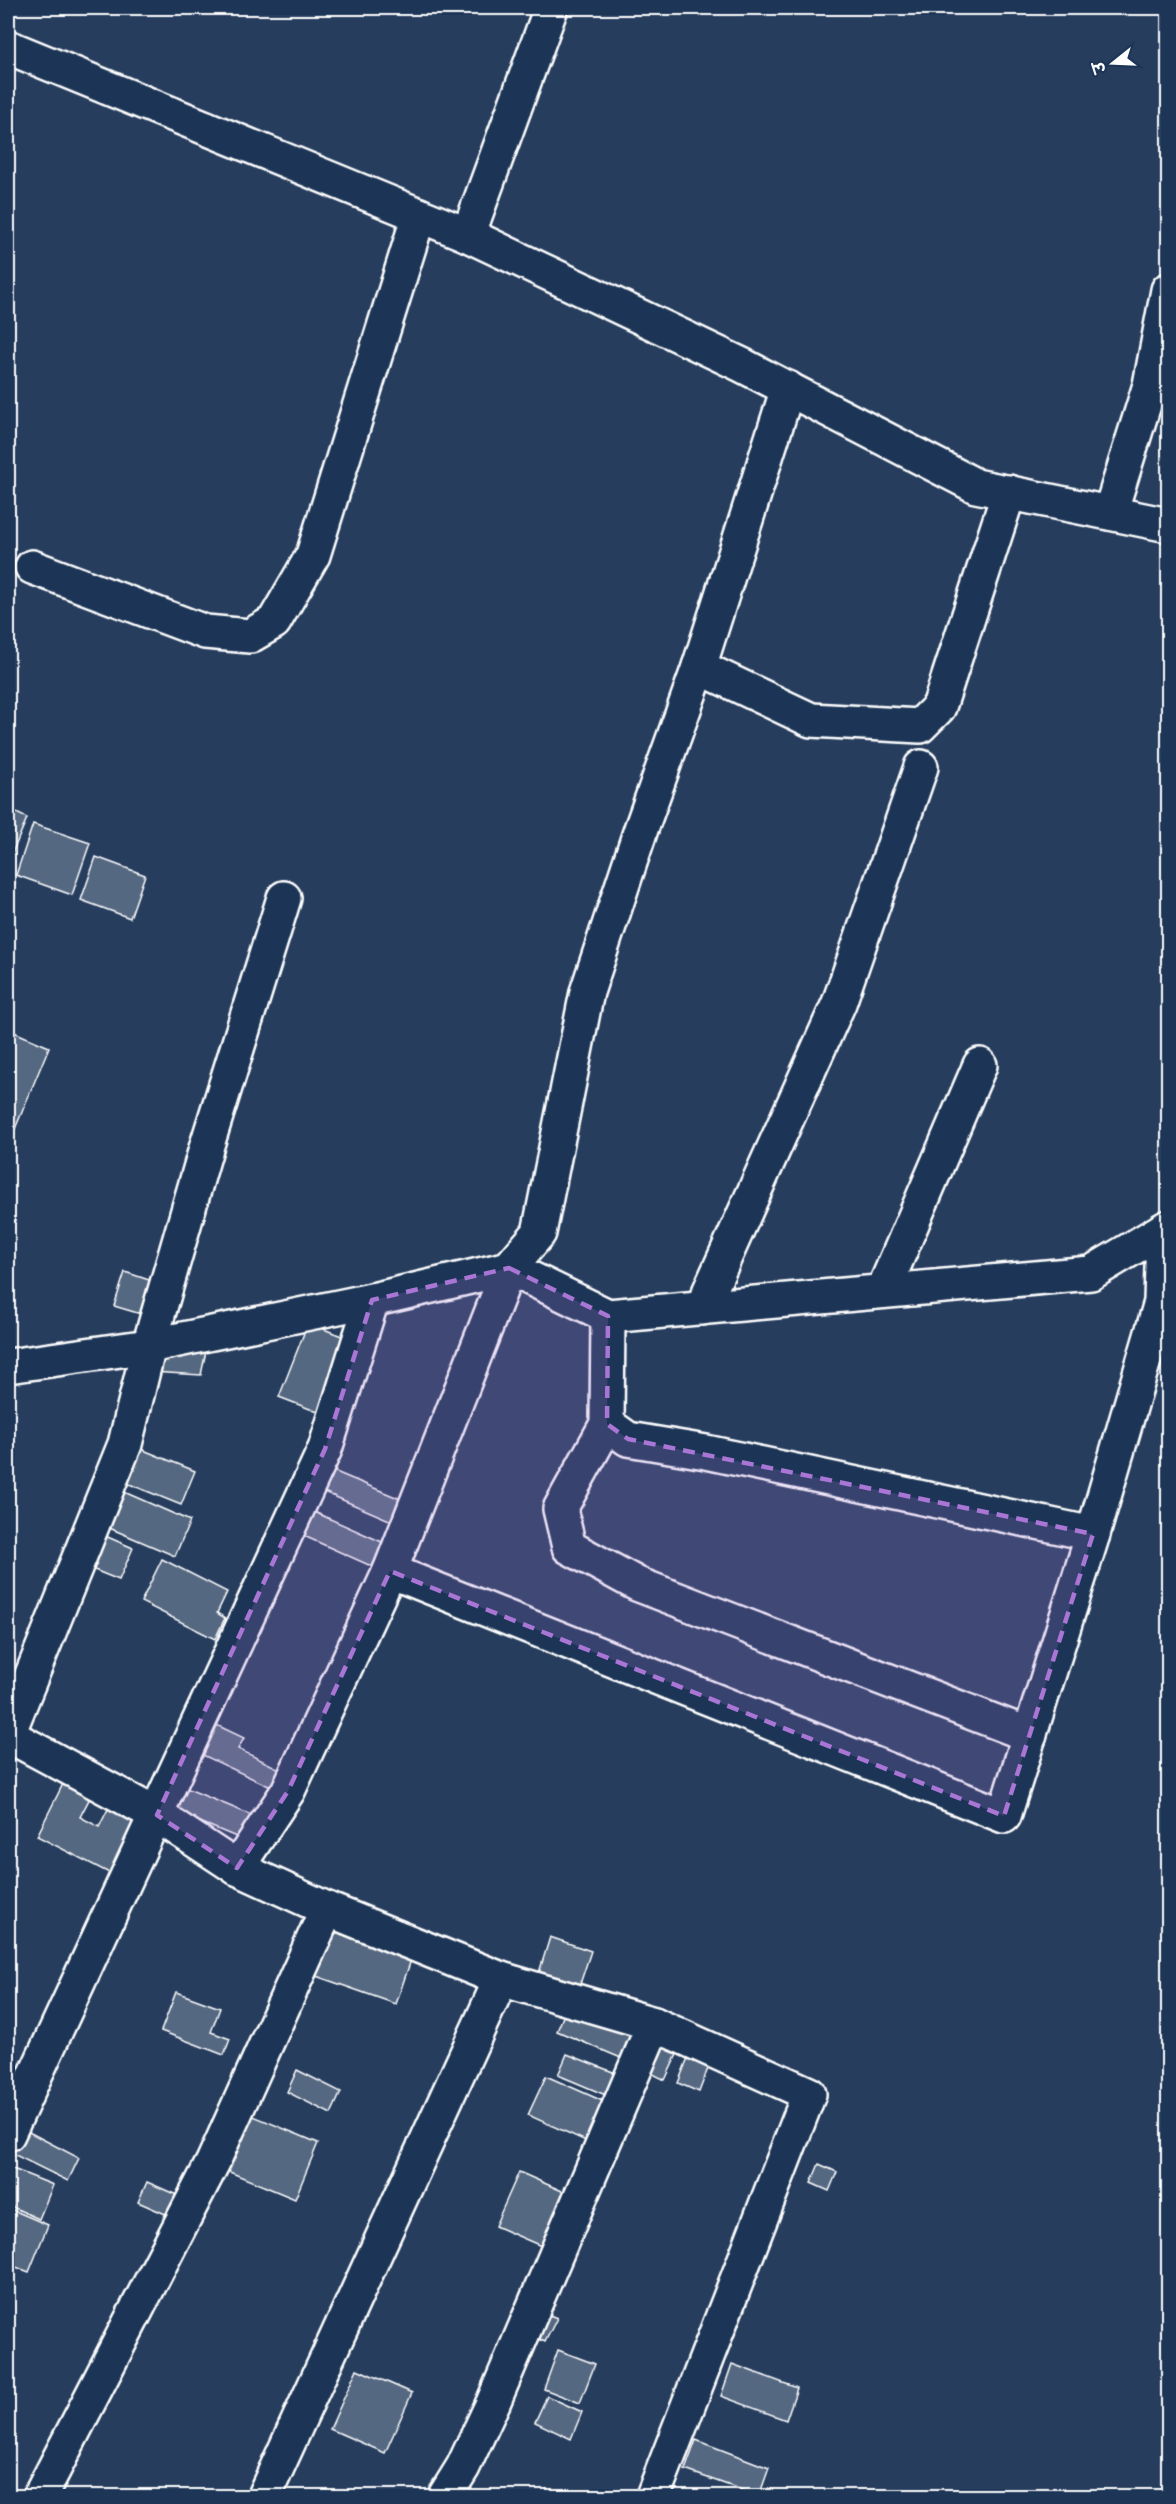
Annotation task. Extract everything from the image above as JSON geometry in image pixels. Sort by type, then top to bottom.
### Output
[{"type":"street","points":[[468,235],[551,8]]},
{"type":"street","points":[[8,47],[468,235],[788,388],[976,486],[1168,525]]},
{"type":"street","points":[[32,567],[205,632],[250,636],[274,622],[313,555],[420,215]]},
{"type":"street","points":[[1110,513],[1150,385],[1168,291]]},
{"type":"street","points":[[237,1868],[288,1791],[390,1571],[509,1268],[539,1233],[587,993],[641,829],[699,667],[788,388]]},
{"type":"street","points":[[699,667],[811,720],[920,726],[939,707],[1009,492]]},
{"type":"street","points":[[702,1308],[840,1003],[921,767]]},
{"type":"street","points":[[284,897],[207,1145],[149,1347],[125,1444],[8,1734],[157,1815],[237,1868],[327,1909],[501,1979],[654,2024],[809,2094],[653,2496]]},
{"type":"street","points":[[883,1291],[980,1065]]},
{"type":"street","points":[[390,1571],[1004,1816],[1093,1534],[1161,1302],[1166,1228]]},
{"type":"street","points":[[8,1366],[149,1347],[372,1300],[509,1268],[608,1316],[1091,1273],[1166,1228]]},
{"type":"street","points":[[8,2134],[325,1449],[372,1300]]},
{"type":"street","points":[[608,1316],[607,1424],[560,1509],[569,1547],[637,1584],[1030,1735]]},
{"type":"street","points":[[607,1424],[628,1439],[706,1452],[1093,1534]]},
{"type":"street","points":[[40,2496],[213,2162],[327,1909]]},
{"type":"street","points":[[264,2496],[501,1979]]},
{"type":"street","points":[[445,2496],[463,2467],[493,2403],[654,2024]]},
{"type":"highlighted area","points":[[509,1268],[608,1316],[607,1424],[628,1439],[1093,1534],[1004,1816],[390,1571],[288,1791],[237,1868],[157,1815],[325,1449],[372,1300]]},
{"type":"building","points":[[8,809],[27,818],[8,863]]},
{"type":"building","points":[[33,824],[90,843],[72,895],[16,875]]},
{"type":"building","points":[[96,857],[145,875],[130,918],[81,900]]},
{"type":"building","points":[[8,880],[15,883],[8,902]]},
{"type":"building","points":[[14,1032],[49,1047],[10,1141],[8,1140],[8,1046]]},
{"type":"building","points":[[125,1272],[152,1281],[141,1314],[114,1306]]},
{"type":"building","points":[[308,1323],[352,1340],[323,1414],[279,1397]]},
{"type":"building","points":[[207,1346],[201,1375],[151,1372],[155,1351]]},
{"type":"building","points":[[131,1445],[195,1471],[181,1505],[117,1479]]},
{"type":"building","points":[[319,1465],[410,1503],[401,1525],[310,1486]]},
{"type":"building","points":[[115,1488],[190,1521],[175,1556],[100,1524]]},
{"type":"building","points":[[303,1507],[391,1546],[380,1570],[293,1531]]},
{"type":"building","points":[[96,1532],[133,1548],[119,1580],[82,1565]]},
{"type":"building","points":[[162,1559],[227,1592],[217,1613],[225,1618],[215,1639],[141,1602]]},
{"type":"building","points":[[206,1720],[244,1738],[238,1749],[284,1771],[275,1789],[192,1750]]},
{"type":"building","points":[[68,1774],[95,1788],[80,1817],[99,1827],[113,1799],[145,1816],[115,1876],[37,1836]]},
{"type":"building","points":[[181,1786],[256,1817],[246,1841],[171,1810]]},
{"type":"building","points":[[335,1921],[415,1948],[396,2004],[316,1976]]},
{"type":"building","points":[[550,1937],[591,1951],[578,1990],[538,1976]]},
{"type":"building","points":[[176,1992],[220,2008],[211,2032],[230,2039],[224,2055],[161,2031]]},
{"type":"building","points":[[570,2000],[642,2031],[628,2061],[557,2031]]},
{"type":"building","points":[[661,2041],[679,2050],[665,2080],[647,2071]]},
{"type":"building","points":[[691,2050],[712,2058],[699,2092],[678,2083]]},
{"type":"building","points":[[567,2054],[618,2074],[608,2096],[558,2075]]},
{"type":"building","points":[[297,2070],[341,2092],[331,2114],[287,2092]]},
{"type":"building","points":[[546,2076],[614,2106],[597,2146],[528,2115]]},
{"type":"building","points":[[244,2112],[318,2143],[295,2199],[220,2168]]},
{"type":"building","points":[[21,2128],[79,2158],[68,2181],[9,2152]]},
{"type":"building","points":[[819,2164],[837,2172],[829,2191],[811,2183]]},
{"type":"building","points":[[8,2167],[53,2185],[39,2219],[8,2205]]},
{"type":"building","points":[[519,2172],[578,2198],[555,2252],[495,2226]]},
{"type":"building","points":[[147,2182],[188,2200],[179,2220],[138,2202]]},
{"type":"building","points":[[8,2208],[48,2225],[29,2272],[8,2264]]},
{"type":"building","points":[[542,2312],[557,2318],[545,2342],[531,2335]]},
{"type":"building","points":[[558,2350],[595,2364],[580,2403],[544,2389]]},
{"type":"building","points":[[732,2364],[797,2388],[786,2420],[721,2396]]},
{"type":"building","points":[[357,2369],[412,2393],[385,2453],[330,2429]]},
{"type":"building","points":[[547,2396],[582,2412],[571,2439],[535,2422]]},
{"type":"building","points":[[696,2440],[769,2468],[759,2496],[685,2470]]}]
